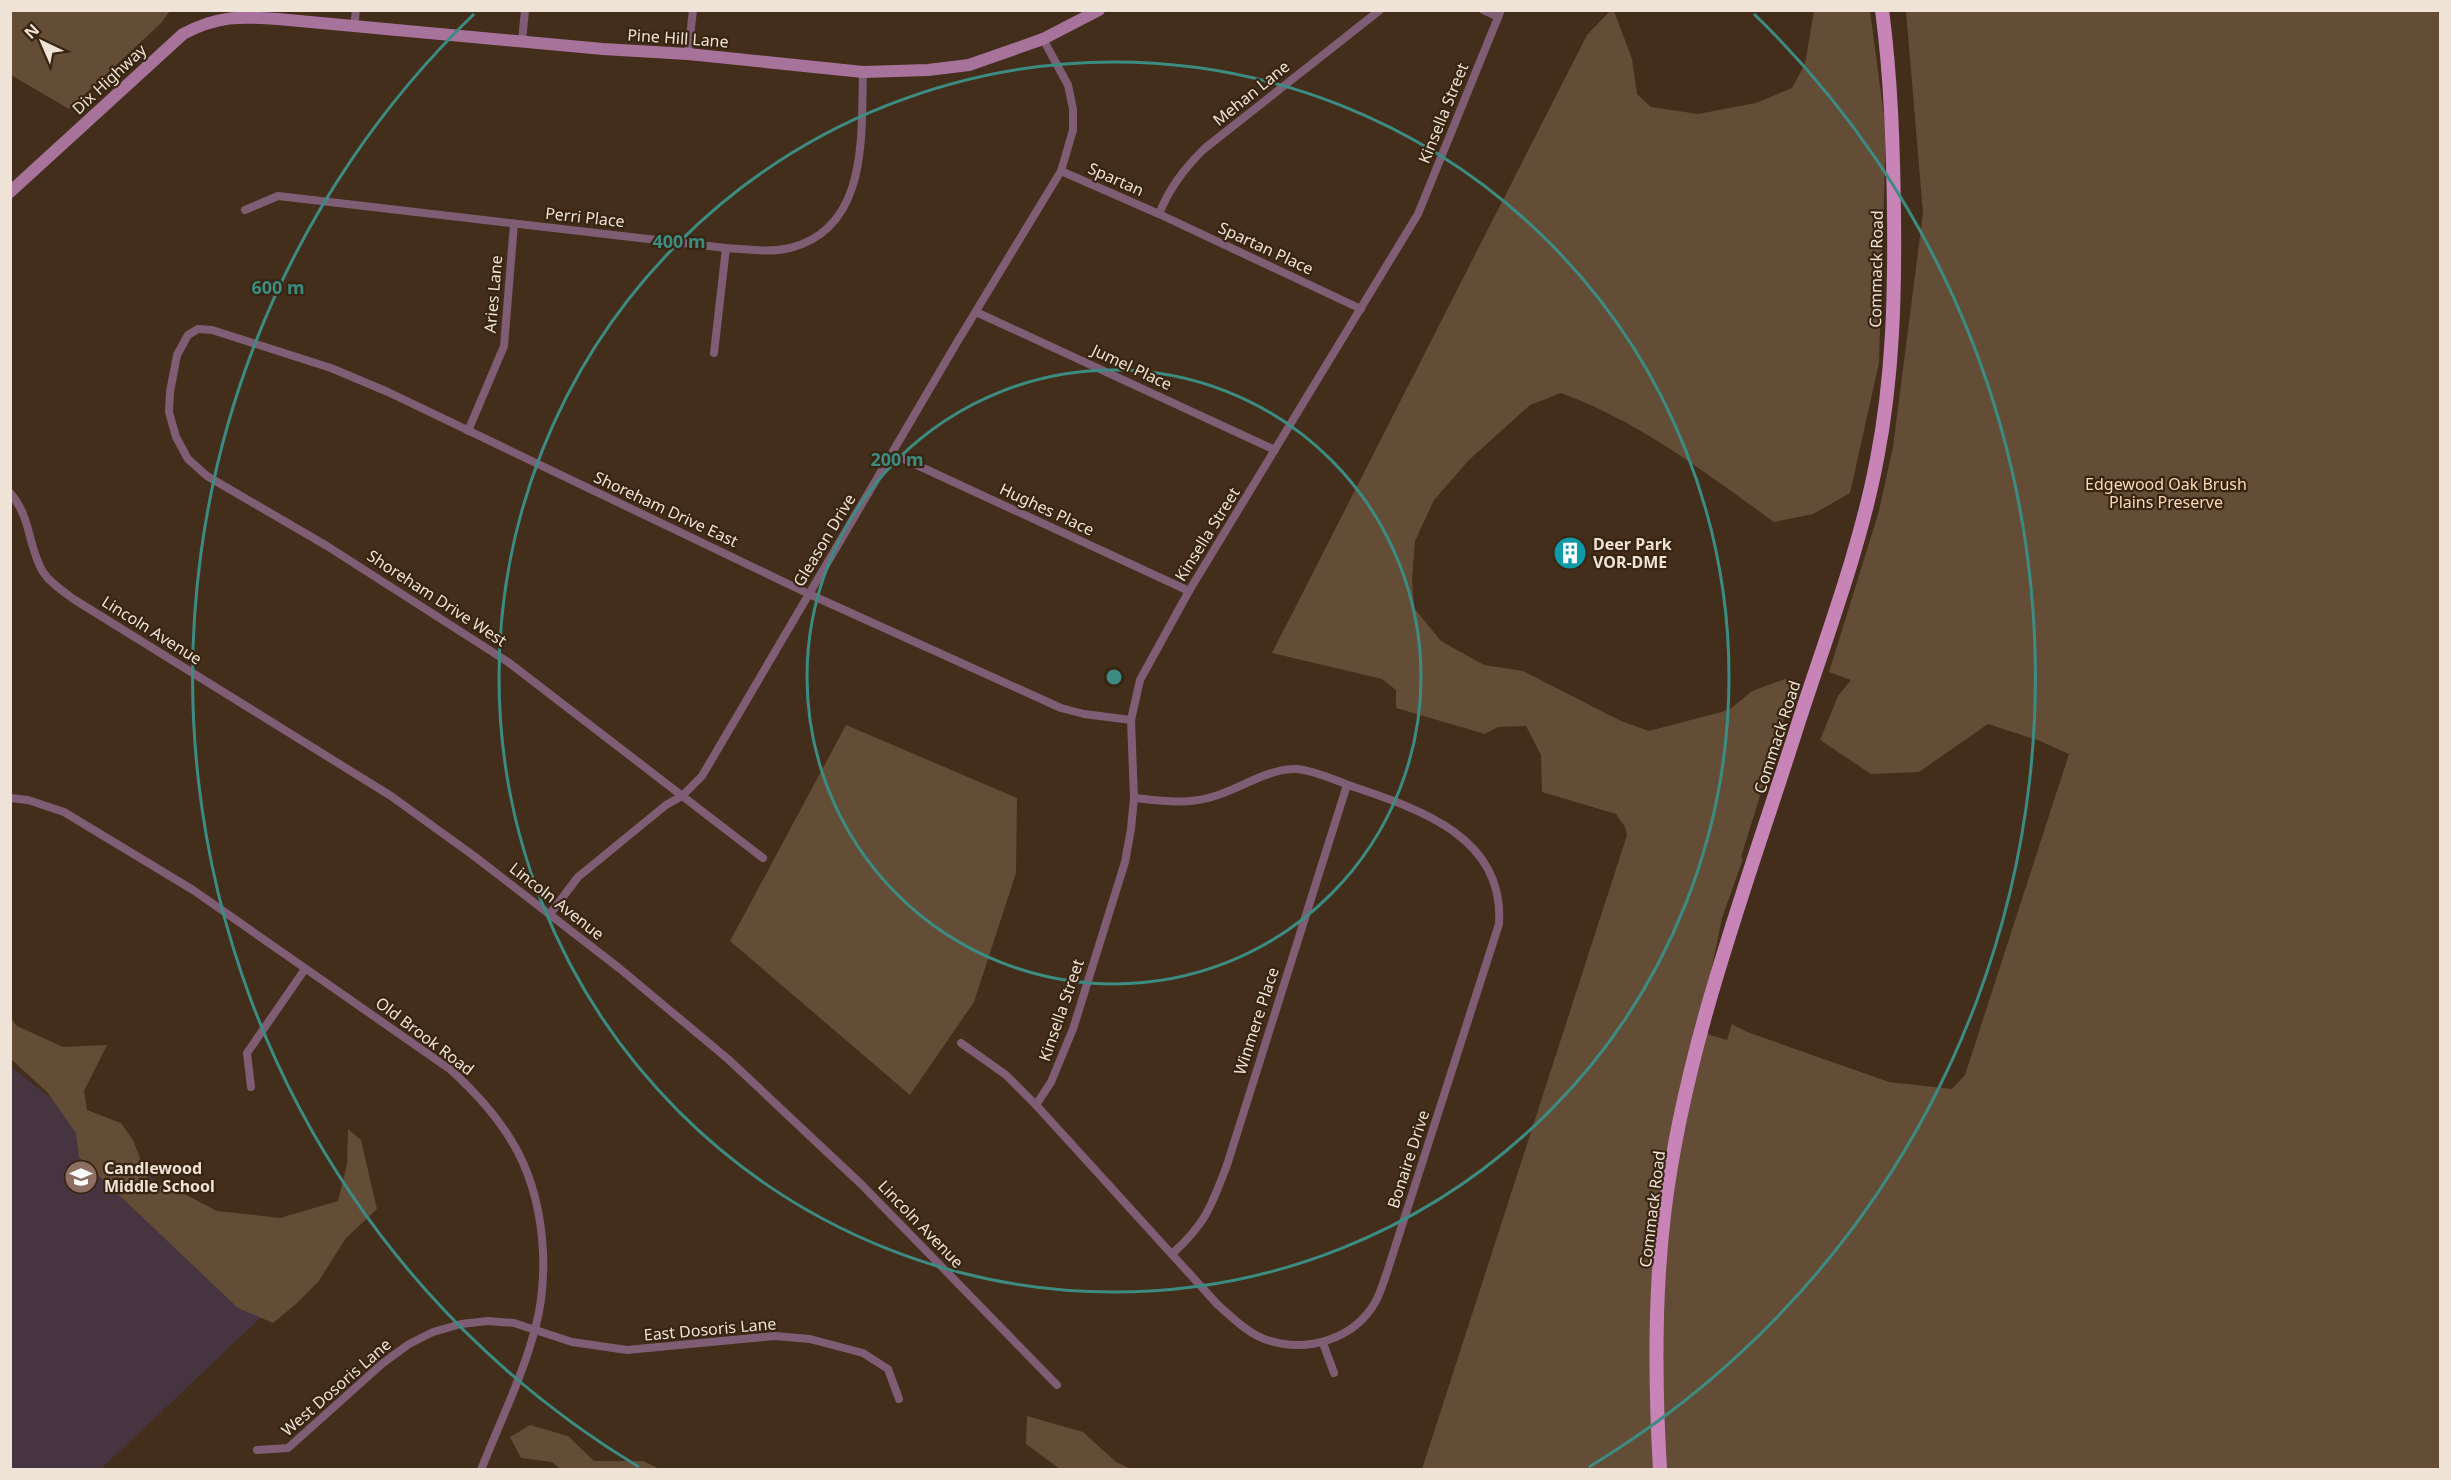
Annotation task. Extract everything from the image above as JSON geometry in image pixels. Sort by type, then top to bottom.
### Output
[{"type":"main road","name":"Commack Road","points":[[1660,1470],[1656,1406],[1657,1305],[1664,1214],[1683,1109],[1719,970],[1834,613],[1857,538],[1877,459],[1889,378],[1894,277],[1893,123],[1882,10]]},
{"type":"street","points":[[354,27],[356,10]]},
{"type":"street","points":[[522,41],[525,10]]},
{"type":"street","points":[[688,54],[693,10]]},
{"type":"street","name":"Pine Hill Lane","points":[[243,16],[688,54],[863,72],[928,70],[969,65],[1043,39],[1099,10]]},
{"type":"street","name":"Mehan Lane","points":[[1159,214],[1168,192],[1182,170],[1204,149],[1380,10]]},
{"type":"street","points":[[1483,10],[1499,14]]},
{"type":"street","name":"Kinsella Street","points":[[1036,1105],[1051,1082],[1077,1018],[1125,862],[1134,798],[1131,720],[1140,680],[1189,591],[1418,214],[1499,14]]},
{"type":"street","name":"Dix Highway","points":[[10,192],[183,34],[212,21],[243,16]]},
{"type":"street","name":"Gleason Drive","points":[[550,914],[578,877],[666,805],[682,796],[702,776],[1061,171],[1073,130],[1073,109],[1068,85],[1043,39]]},
{"type":"street","name":"Perri Place","points":[[245,210],[278,196],[726,248],[767,250],[790,248],[810,239],[831,225],[850,197],[858,168],[863,72]]},
{"type":"street","name":"Spartan","points":[[1061,171],[1159,214]]},
{"type":"street","name":"Spartan Place","points":[[1159,214],[1361,309]]},
{"type":"street","name":"Aries Lane","points":[[468,431],[504,346],[514,224]]},
{"type":"street","points":[[714,354],[726,248]]},
{"type":"street","name":"Jumel Place","points":[[976,312],[1275,450]]},
{"type":"street","name":"Shoreham Drive East","points":[[188,334],[198,329],[212,330],[293,354],[388,392],[809,594],[1061,708],[1084,714],[1131,720]]},
{"type":"street","name":"Shoreham Drive West","points":[[188,334],[177,355],[169,412],[176,437],[188,459],[207,476],[327,546],[508,662],[763,858]]},
{"type":"street","name":"Hughes Place","points":[[893,454],[1189,591]]},
{"type":"street","name":"Lincoln Avenue","points":[[10,494],[21,505],[36,558],[45,574],[56,586],[391,796],[550,914],[728,1059],[861,1184],[1057,1385]]},
{"type":"street","name":"Bonaire Drive","points":[[961,1043],[1006,1075],[1218,1305],[1265,1340],[1291,1344],[1323,1343],[1340,1336],[1359,1321],[1375,1302],[1393,1255],[1499,924],[1500,903],[1495,882],[1485,862],[1469,842],[1449,828],[1387,798],[1297,769],[1279,771],[1213,797],[1174,803],[1134,798]]},
{"type":"street","name":"Winmere Place","points":[[1172,1254],[1191,1236],[1209,1212],[1227,1165],[1347,785]]},
{"type":"street","name":"Old Brook Road","points":[[10,798],[28,800],[64,812],[193,890],[451,1070],[477,1094],[509,1136],[534,1190],[541,1221],[544,1276],[536,1329],[482,1470]]},
{"type":"street","points":[[251,1087],[247,1053],[304,969]]},
{"type":"street","name":"West Dosoris Lane","points":[[257,1450],[288,1448],[383,1363],[409,1344],[433,1332],[461,1324],[488,1321],[514,1323],[536,1329]]},
{"type":"street","name":"East Dosoris Lane","points":[[536,1329],[572,1342],[627,1350],[775,1336],[810,1339],[863,1353],[888,1369],[899,1399]]},
{"type":"street","points":[[1323,1343],[1334,1373]]},
{"type":"shaded area","name":"Candlewood Middle School","points":[[10,1066],[292,1288],[101,1469],[11,1469]]},
{"type":"green space","points":[[11,10],[170,11],[161,23],[69,109],[11,75]]},
{"type":"green space","name":"Edgewood Oak Brush Plains Preserve","points":[[1610,11],[1614,11],[1632,59],[1637,94],[1651,107],[1698,114],[1756,103],[1792,88],[1805,64],[1814,11],[1870,11],[1886,131],[1879,363],[1850,493],[1813,514],[1774,522],[1672,450],[1618,418],[1561,393],[1530,405],[1469,460],[1434,500],[1415,541],[1412,579],[1414,608],[1441,641],[1484,665],[1523,671],[1621,721],[1649,731],[1729,710],[1752,691],[1785,679],[1795,683],[1741,857],[1743,859],[1722,918],[1700,1025],[1710,1035],[1727,1040],[1732,1024],[1747,1032],[1889,1082],[1952,1089],[1965,1075],[2069,754],[2040,741],[1988,724],[1919,772],[1871,774],[1820,740],[1838,696],[1851,680],[1829,672],[1879,511],[1893,447],[1923,213],[1906,11],[2440,11],[2440,1469],[1422,1469],[1627,835],[1625,827],[1616,814],[1542,792],[1541,755],[1526,726],[1498,727],[1485,734],[1396,708],[1396,690],[1382,679],[1272,653],[1587,35]]},
{"type":"green space","points":[[846,725],[1017,798],[1016,873],[974,1002],[910,1095],[730,941]]},
{"type":"green space","points":[[11,1018],[17,1026],[63,1047],[107,1045],[84,1091],[87,1110],[121,1123],[133,1140],[150,1184],[171,1187],[217,1211],[280,1218],[338,1201],[347,1164],[348,1129],[361,1140],[377,1209],[346,1238],[318,1282],[273,1323],[238,1308],[79,1157],[76,1133],[47,1092],[11,1059]]},
{"type":"green space","points":[[1027,1416],[1083,1432],[1116,1462],[1131,1469],[1060,1469],[1026,1444]]},
{"type":"green space","points":[[530,1425],[568,1436],[594,1461],[643,1461],[660,1469],[560,1469],[552,1462],[521,1458],[510,1437]]},
{"type":"place","name":"Deer Park VOR-DME","points":[[1570,553]]},
{"type":"place","name":"Candlewood Middle School","points":[[81,1177]]}]
